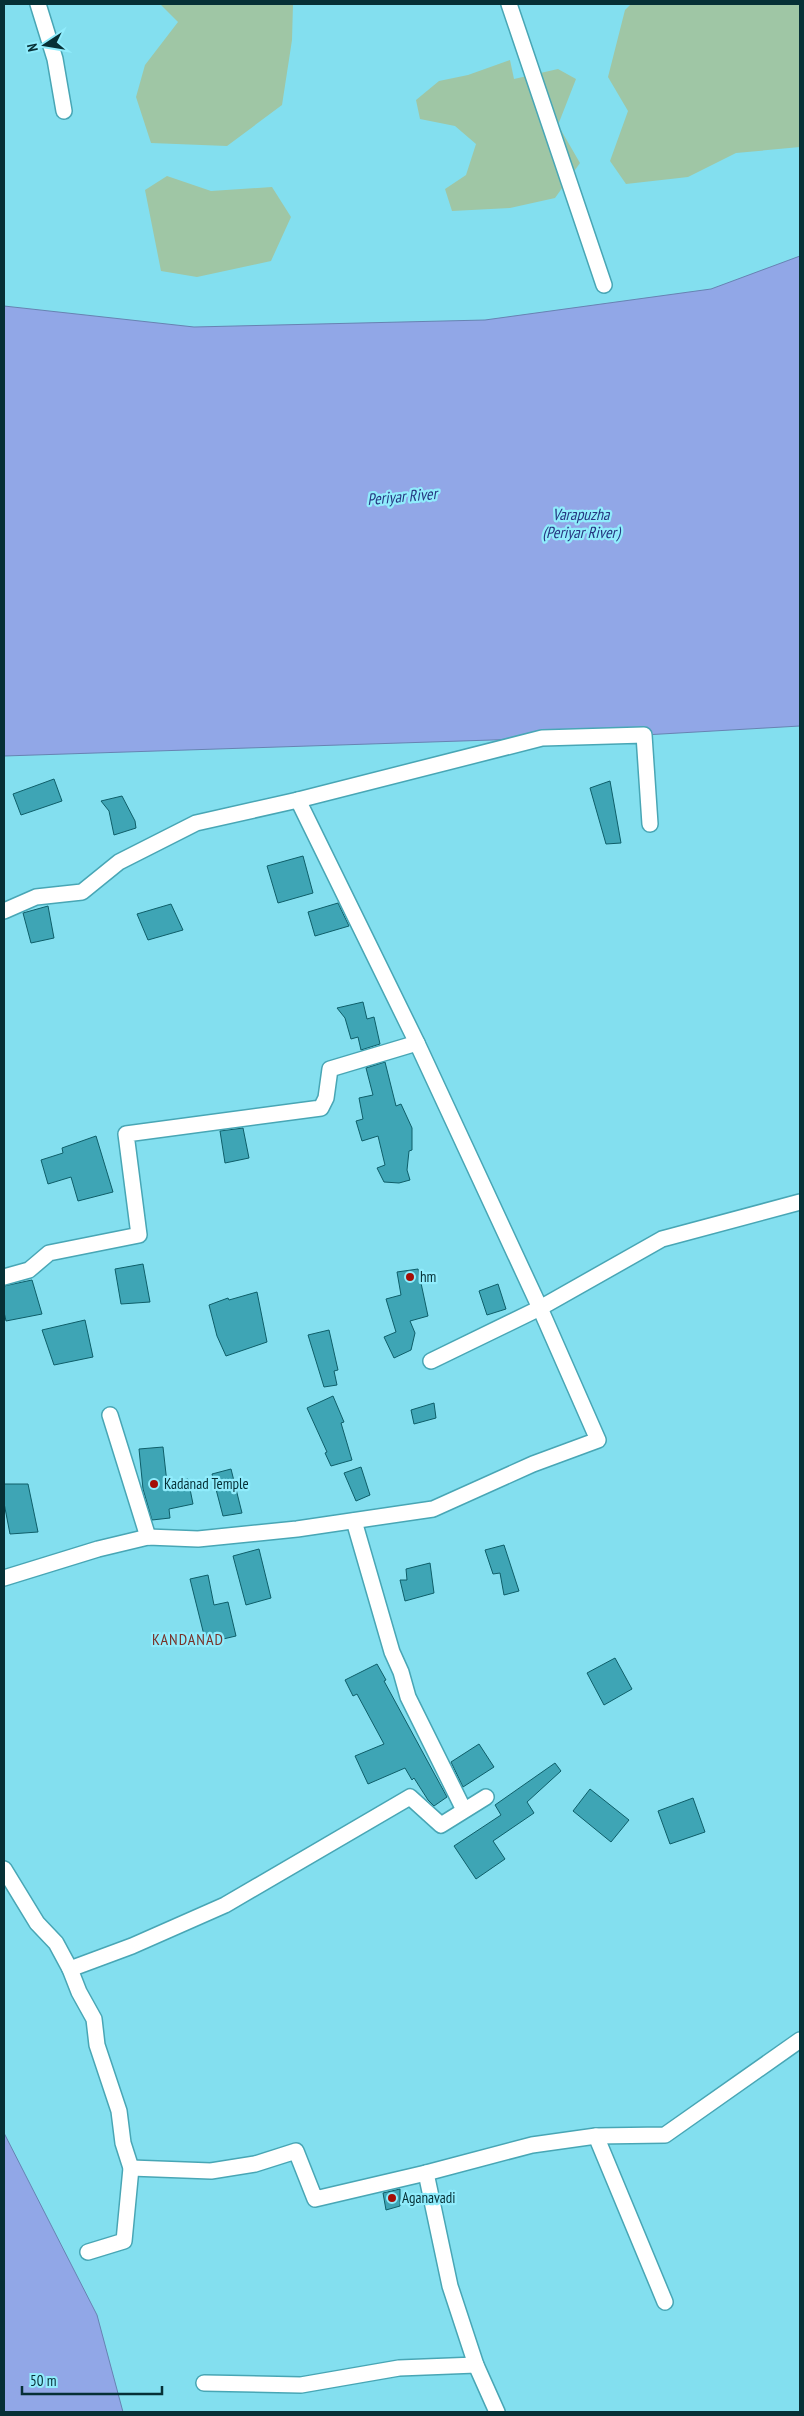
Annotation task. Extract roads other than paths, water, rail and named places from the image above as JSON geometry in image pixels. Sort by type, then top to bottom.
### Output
[{"type":"street","points":[[38,4],[55,59],[64,111]]},
{"type":"street","points":[[508,4],[604,285]]},
{"type":"street","points":[[4,911],[36,897],[82,892],[119,862],[196,823],[298,800],[542,738],[644,735],[650,824]]},
{"type":"street","points":[[4,1578],[98,1549],[148,1537],[198,1539],[297,1529],[433,1509],[533,1464],[598,1440],[540,1308],[416,1043],[298,800]]},
{"type":"street","points":[[4,1277],[29,1270],[49,1253],[140,1235],[126,1134],[321,1108],[326,1098],[330,1069],[416,1043]]},
{"type":"street","points":[[431,1361],[540,1308],[662,1239],[800,1202]]},
{"type":"street","points":[[110,1414],[148,1537]]},
{"type":"street","points":[[354,1521],[392,1652],[401,1672],[408,1697],[464,1810]]},
{"type":"street","points":[[70,1969],[132,1946],[226,1905],[410,1797],[441,1825],[486,1797]]},
{"type":"street","points":[[4,1869],[37,1924],[56,1943],[94,2019],[98,2045],[119,2111],[123,2143],[131,2168],[124,2241],[88,2252]]},
{"type":"street","points":[[131,2168],[211,2171],[255,2164],[296,2151],[315,2199],[532,2146],[596,2136],[664,2135],[800,2040]]},
{"type":"street","points":[[596,2136],[665,2302]]},
{"type":"street","points":[[426,2173],[450,2286],[476,2365],[497,2412]]},
{"type":"street","points":[[204,2383],[301,2385],[399,2368],[476,2365]]},
{"type":"water","name":"Varapuzha (Periyar River)","points":[[800,256],[800,726],[644,735],[4,756],[4,306],[194,327],[485,320],[711,289]]},
{"type":"water","points":[[4,2133],[97,2315],[123,2412],[4,2412]]},
{"type":"place","name":"hm","points":[[410,1277]]},
{"type":"place","name":"Kadanad Temple","points":[[154,1484]]},
{"type":"place","name":"Aganavadi","points":[[392,2198]]},
{"type":"district","name":"KANDANAD","points":[[188,1639]]},
{"type":"water label","name":"Periyar River","points":[[402,496]]}]
